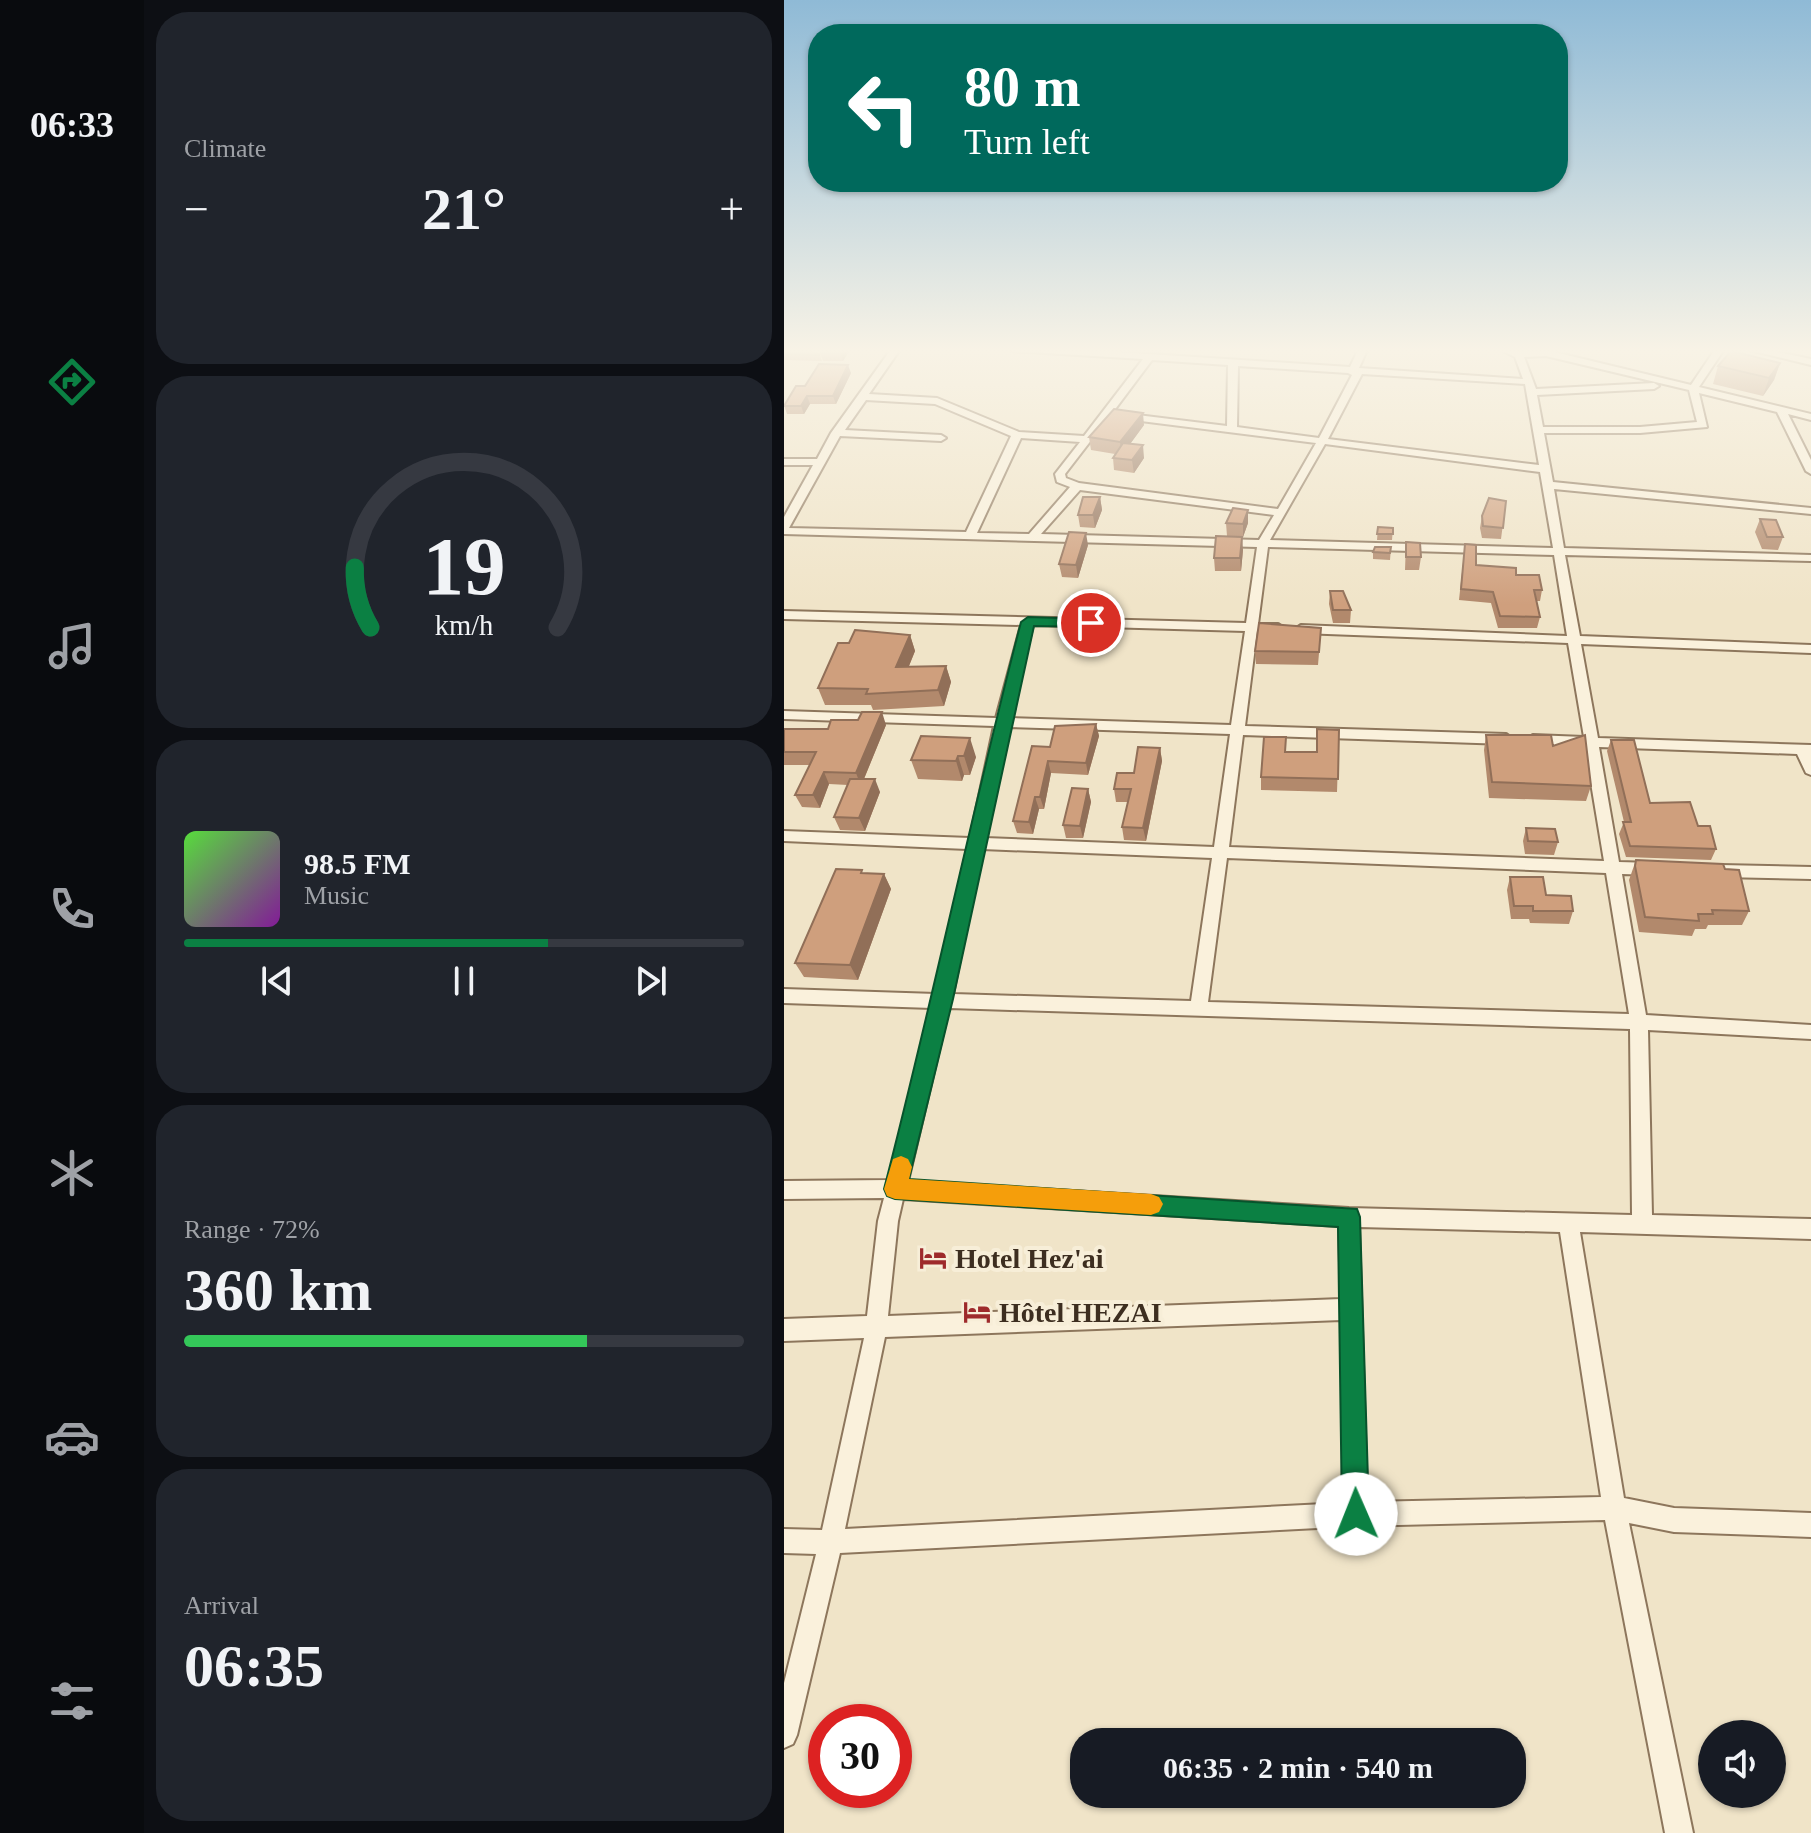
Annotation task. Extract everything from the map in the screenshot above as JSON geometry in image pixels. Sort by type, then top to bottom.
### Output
[{"type":"street","points":[[836,434],[784,529],[1811,558]]},
{"type":"street","points":[[847,434],[941,438]]},
{"type":"street","points":[[1014,434],[1087,439]]},
{"type":"street","points":[[1092,434],[1060,474],[1061,480],[1077,486],[1281,513]]},
{"type":"street","points":[[1266,434],[1544,469]]},
{"type":"street","points":[[1199,1007],[1263,543],[1326,434]]},
{"type":"street","points":[[1539,434],[1589,743],[1639,1022],[1642,1225]]},
{"type":"street","points":[[1793,434],[1811,471]]},
{"type":"street","points":[[970,535],[1017,435]]},
{"type":"street","points":[[784,462],[819,462]]},
{"type":"street","points":[[1546,485],[1811,511]]},
{"type":"street","points":[[1033,537],[1077,486]]},
{"type":"street","points":[[784,615],[1251,626],[1572,642],[1811,649]]},
{"type":"street","points":[[784,1735],[831,1542],[877,1325],[883,1255],[895,1189],[943,999],[1002,721],[1028,622]]},
{"type":"street","points":[[784,715],[1237,727],[1806,749],[1811,770]]},
{"type":"street","points":[[784,836],[1673,870]]},
{"type":"street","points":[[1704,870],[1811,873]]},
{"type":"street","points":[[784,996],[1639,1022],[1811,1032]]},
{"type":"street","points":[[784,1190],[895,1189],[1349,1217],[1811,1229]]},
{"type":"street","points":[[1349,1217],[1356,1514]]},
{"type":"street","points":[[1569,1225],[1614,1508],[1679,1833]]},
{"type":"street","points":[[784,1330],[1350,1309]]},
{"type":"street","points":[[784,1541],[831,1542],[1356,1514],[1614,1508],[1674,1520],[1811,1525]]},
{"type":"building","points":[[1092,434],[1127,434],[1120,442],[1089,437]]},
{"type":"building","points":[[1123,443],[1143,445],[1132,460],[1113,458]]},
{"type":"building","points":[[1083,497],[1100,497],[1093,515],[1078,515]]},
{"type":"building","points":[[1489,498],[1506,501],[1503,528],[1483,526],[1482,516]]},
{"type":"building","points":[[1233,508],[1248,510],[1243,524],[1226,523]]},
{"type":"building","points":[[1760,519],[1776,520],[1783,537],[1767,537]]},
{"type":"building","points":[[1378,527],[1393,528],[1393,534],[1377,534]]},
{"type":"building","points":[[1069,532],[1086,533],[1076,565],[1059,564]]},
{"type":"building","points":[[1216,536],[1242,537],[1240,558],[1214,558]]},
{"type":"building","points":[[1406,542],[1420,543],[1421,557],[1406,557]]},
{"type":"building","points":[[1465,544],[1476,545],[1476,565],[1516,568],[1516,575],[1539,575],[1542,590],[1534,590],[1540,617],[1500,616],[1493,592],[1461,589]]},
{"type":"building","points":[[1375,547],[1391,547],[1390,553],[1373,552]]},
{"type":"building","points":[[1330,591],[1343,591],[1351,610],[1333,610]]},
{"type":"building","points":[[1259,623],[1321,628],[1319,652],[1255,651]]},
{"type":"building","points":[[855,630],[910,635],[896,667],[946,666],[938,690],[866,694],[868,689],[818,688],[838,643],[849,643]]},
{"type":"building","points":[[862,712],[882,712],[856,773],[824,772],[813,795],[795,795],[816,752],[784,752],[784,729],[828,729],[831,720],[858,720]]},
{"type":"building","points":[[1096,724],[1086,763],[1048,761],[1040,797],[1035,797],[1029,822],[1013,821],[1032,746],[1050,747],[1055,726]]},
{"type":"building","points":[[1317,729],[1339,730],[1338,779],[1261,777],[1264,737],[1286,737],[1285,752],[1317,752]]},
{"type":"building","points":[[1486,735],[1551,735],[1553,746],[1585,735],[1591,786],[1492,782]]},
{"type":"building","points":[[921,736],[970,738],[964,756],[958,756],[956,761],[911,760]]},
{"type":"building","points":[[1611,740],[1634,740],[1650,803],[1690,802],[1698,826],[1710,826],[1716,849],[1630,846],[1623,822],[1631,822]]},
{"type":"building","points":[[1138,747],[1160,748],[1143,828],[1122,827],[1131,789],[1114,789],[1117,773],[1134,773]]},
{"type":"building","points":[[850,779],[875,779],[859,818],[834,817]]},
{"type":"building","points":[[1072,788],[1088,789],[1080,826],[1063,825]]},
{"type":"building","points":[[1526,828],[1555,829],[1558,842],[1528,841]]},
{"type":"building","points":[[1636,860],[1723,864],[1725,869],[1739,870],[1749,911],[1712,910],[1713,914],[1698,914],[1699,921],[1645,917]]},
{"type":"building","points":[[836,869],[884,874],[850,965],[795,963]]},
{"type":"building","points":[[1510,877],[1543,877],[1546,895],[1571,896],[1573,911],[1533,911],[1533,906],[1514,906]]},
{"type":"slow traffic","points":[[901,1167],[895,1189],[1151,1204]]},
{"type":"place","name":"Hotel Hez'ai","points":[[933,1258]]},
{"type":"place","name":"Hôtel HEZAI","points":[[977,1312]]},
{"type":"route","points":[[1091,623],[1028,622],[1002,721],[943,999],[895,1189],[1349,1217],[1356,1514]]}]
